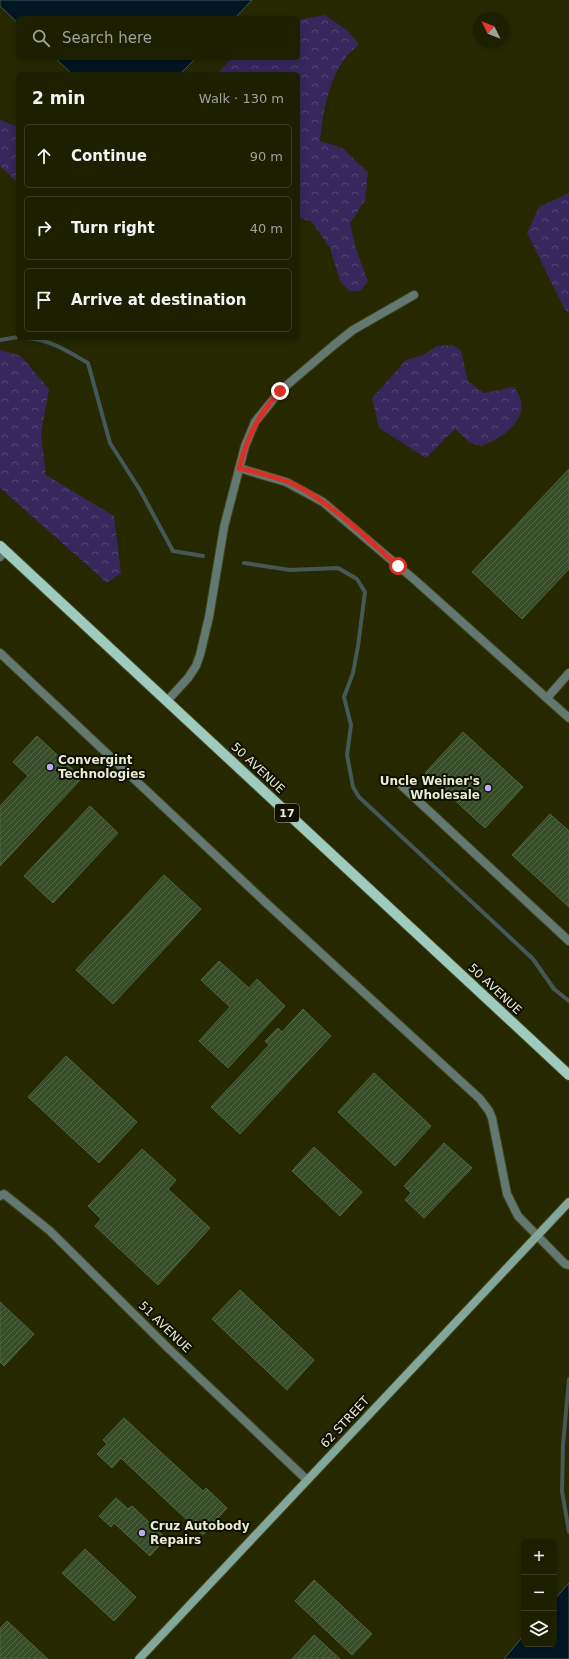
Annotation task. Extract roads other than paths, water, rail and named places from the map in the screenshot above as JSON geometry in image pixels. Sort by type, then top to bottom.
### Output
[{"type":"main road","name":"50 AVENUE","points":[[2,551],[167,701],[569,1075]]},
{"type":"main road","name":"62 STREET","points":[[139,1659],[569,1202]]},
{"type":"street","points":[[167,701],[188,678],[196,666],[200,655],[209,617],[224,527],[245,446],[255,422],[280,391],[304,368],[353,330],[414,295]]},
{"type":"street","points":[[239,468],[286,482],[323,502],[416,581],[569,718]]},
{"type":"street","points":[[0,653],[270,906],[480,1099],[489,1111],[492,1118],[507,1194],[518,1216],[565,1264],[569,1265]]},
{"type":"street","points":[[547,698],[569,673]]},
{"type":"street","points":[[401,785],[569,941]]},
{"type":"street","name":"51 AVENUE","points":[[2,1195],[50,1231],[169,1349],[307,1480]]},
{"type":"water","points":[[0,0],[252,0],[237,16],[16,16],[16,21],[0,6]]},
{"type":"water","points":[[57,60],[194,60],[182,72],[70,72]]},
{"type":"water","points":[[569,1583],[569,1659],[504,1659],[521,1639],[521,1647],[557,1647],[557,1597]]},
{"type":"waterway","points":[[0,340],[16,337]]},
{"type":"waterway","points":[[40,340],[66,350],[88,363],[110,443],[140,490],[173,551],[203,556]]},
{"type":"waterway","points":[[244,563],[290,570],[338,568],[357,579],[365,592],[353,673],[344,697],[351,725],[347,755],[353,787],[359,797],[533,959],[554,989],[569,1001]]},
{"type":"waterway","points":[[569,1379],[563,1445],[562,1491],[569,1532]]},
{"type":"place","name":"Convergint Technologies","points":[[50,767]]},
{"type":"place","name":"Uncle Weiner's Wholesale","points":[[488,788]]},
{"type":"place","name":"Cruz Autobody Repairs","points":[[142,1533]]}]
